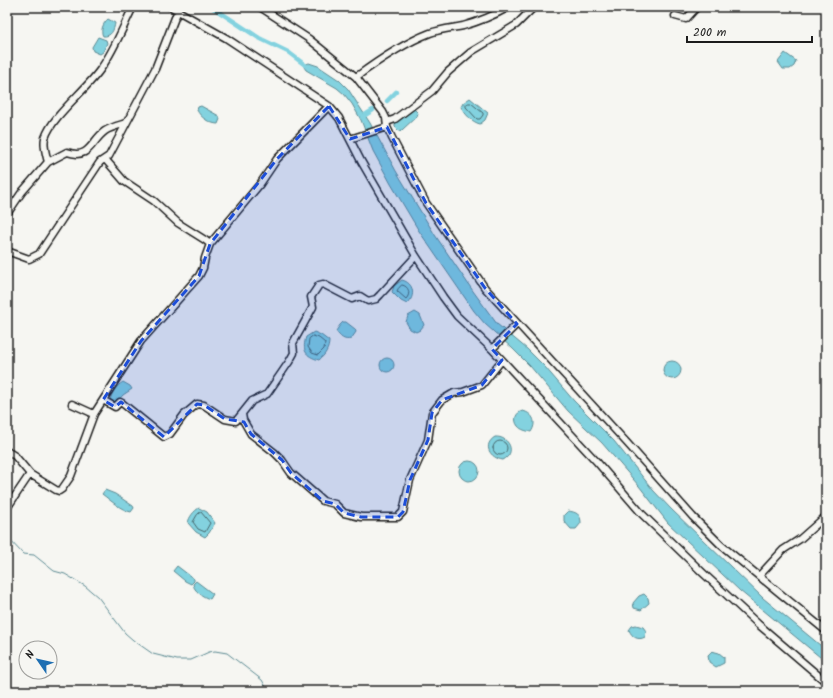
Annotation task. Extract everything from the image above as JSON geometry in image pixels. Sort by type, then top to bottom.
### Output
[{"type":"street","points":[[48,162],[45,151],[45,138],[54,122],[102,68],[110,56],[133,7]]},
{"type":"street","points":[[171,7],[226,38],[329,106],[339,118],[361,161],[416,256],[457,316],[492,349],[597,462],[642,514],[747,614],[826,682]]},
{"type":"street","points":[[260,7],[309,39],[356,77],[383,112],[387,125],[426,203],[485,288],[628,443],[693,517],[721,545],[826,631]]},
{"type":"street","points":[[356,77],[409,42],[431,32],[463,26],[491,18],[509,7]]},
{"type":"street","points":[[350,139],[387,125],[432,91],[448,72],[472,52],[516,25],[534,7]]},
{"type":"street","points":[[675,16],[686,19],[697,7]]},
{"type":"street","points":[[7,251],[29,259],[39,254],[100,162],[109,156],[155,69],[178,10]]},
{"type":"street","points":[[7,451],[15,456],[30,474],[56,490],[59,491],[62,489],[71,476],[94,414],[141,341],[199,276],[210,244],[260,184],[277,159],[329,106]]},
{"type":"street","points":[[7,214],[22,192],[48,162],[67,152],[75,155],[86,151],[105,131],[126,123]]},
{"type":"street","points":[[105,159],[124,181],[154,201],[178,223],[210,244]]},
{"type":"street","points":[[103,400],[115,407],[122,402],[164,437],[170,434],[184,415],[197,404],[204,405],[225,420],[236,421],[252,401],[267,394],[289,362],[294,353],[293,343],[313,308],[311,298],[319,285],[323,284],[352,300],[360,296],[368,301],[376,299],[416,256]]},
{"type":"street","points":[[492,349],[517,324]]},
{"type":"street","points":[[242,414],[243,420],[251,434],[274,452],[291,472],[323,501],[335,504],[344,513],[361,517],[398,517],[403,512],[410,480],[428,440],[432,414],[442,400],[454,393],[475,389],[482,385],[502,360]]},
{"type":"street","points":[[72,404],[94,414]]},
{"type":"street","points":[[7,508],[30,474]]},
{"type":"street","points":[[759,576],[783,550],[800,539],[826,516]]},
{"type":"highlighted area","points":[[329,106],[350,139],[387,127],[426,203],[485,288],[517,324],[492,349],[502,360],[482,385],[442,400],[432,413],[428,440],[410,480],[403,512],[398,517],[361,517],[344,513],[335,504],[323,501],[291,473],[282,460],[251,434],[244,422],[225,419],[204,405],[197,404],[164,437],[121,402],[115,407],[103,400],[141,341],[199,276],[210,244],[277,159]]},
{"type":"water","points":[[108,19],[115,23],[114,28],[110,34],[103,36],[102,27]]},
{"type":"water","points":[[98,37],[106,40],[107,43],[103,52],[100,54],[93,51],[92,47]]},
{"type":"water","points":[[785,53],[796,61],[794,66],[790,69],[783,69],[778,62]]},
{"type":"water","points":[[309,63],[318,66],[339,80],[348,89],[370,123],[396,171],[435,235],[497,324],[527,349],[545,367],[574,401],[614,441],[653,490],[671,509],[763,598],[826,650],[826,662],[740,591],[668,523],[602,443],[568,411],[530,366],[485,324],[474,311],[419,231],[373,151],[361,120],[352,104],[337,88],[306,70],[304,65]]},
{"type":"water","points":[[470,98],[488,113],[485,120],[480,124],[469,117],[461,107],[463,103]]},
{"type":"water","points":[[201,106],[219,116],[220,119],[218,124],[206,120],[200,115],[197,110],[198,107]]},
{"type":"water","points":[[413,108],[418,113],[417,116],[399,131],[395,127],[395,122]]},
{"type":"water","points":[[402,280],[409,284],[413,294],[407,304],[401,301],[392,292],[394,286]]},
{"type":"water","points":[[415,312],[420,315],[424,325],[416,332],[410,329],[406,322],[408,316]]},
{"type":"water","points":[[343,322],[346,322],[355,329],[356,332],[351,339],[342,338],[336,331]]},
{"type":"water","points":[[314,332],[329,341],[326,352],[319,360],[310,357],[304,346],[306,337]]},
{"type":"water","points":[[384,358],[390,358],[394,362],[394,368],[390,372],[384,372],[380,368],[380,362]]},
{"type":"water","points":[[672,361],[678,364],[681,370],[678,376],[672,379],[666,376],[663,370],[666,364]]},
{"type":"water","points":[[123,382],[132,389],[123,395],[115,404],[110,401],[111,396],[114,390]]},
{"type":"water","points":[[523,411],[530,414],[533,419],[534,425],[531,432],[524,430],[516,424],[517,415]]},
{"type":"water","points":[[495,437],[504,439],[510,446],[510,453],[503,460],[494,457],[489,451],[489,444]]},
{"type":"water","points":[[469,461],[476,464],[479,471],[476,478],[469,481],[462,478],[459,471],[462,464]]},
{"type":"water","points":[[105,490],[115,494],[134,508],[131,512],[120,507],[102,494]]},
{"type":"water","points":[[199,508],[207,512],[215,523],[205,537],[196,532],[188,523],[192,514]]},
{"type":"water","points":[[568,511],[576,513],[580,517],[581,523],[576,529],[571,529],[564,521],[564,515]]},
{"type":"water","points":[[177,566],[194,579],[191,584],[173,571]]},
{"type":"water","points":[[196,581],[213,594],[210,599],[195,589],[193,584]]},
{"type":"water","points":[[644,594],[648,598],[649,603],[641,610],[634,608],[633,603],[639,596]]},
{"type":"water","points":[[636,625],[643,627],[646,631],[645,637],[640,639],[632,635],[629,630],[632,626]]},
{"type":"water","points":[[712,651],[719,653],[724,657],[724,663],[716,667],[709,662],[708,655]]},
{"type":"waterway","points":[[212,7],[259,38],[288,52],[309,68]]},
{"type":"waterway","points":[[387,101],[396,92]]},
{"type":"waterway","points":[[362,117],[373,110]]},
{"type":"waterway","points":[[7,537],[23,554],[34,555],[54,571],[65,574],[85,586],[98,597],[125,633],[153,654],[177,660],[191,660],[209,652],[215,651],[227,653],[262,680],[267,689],[270,691]]}]
